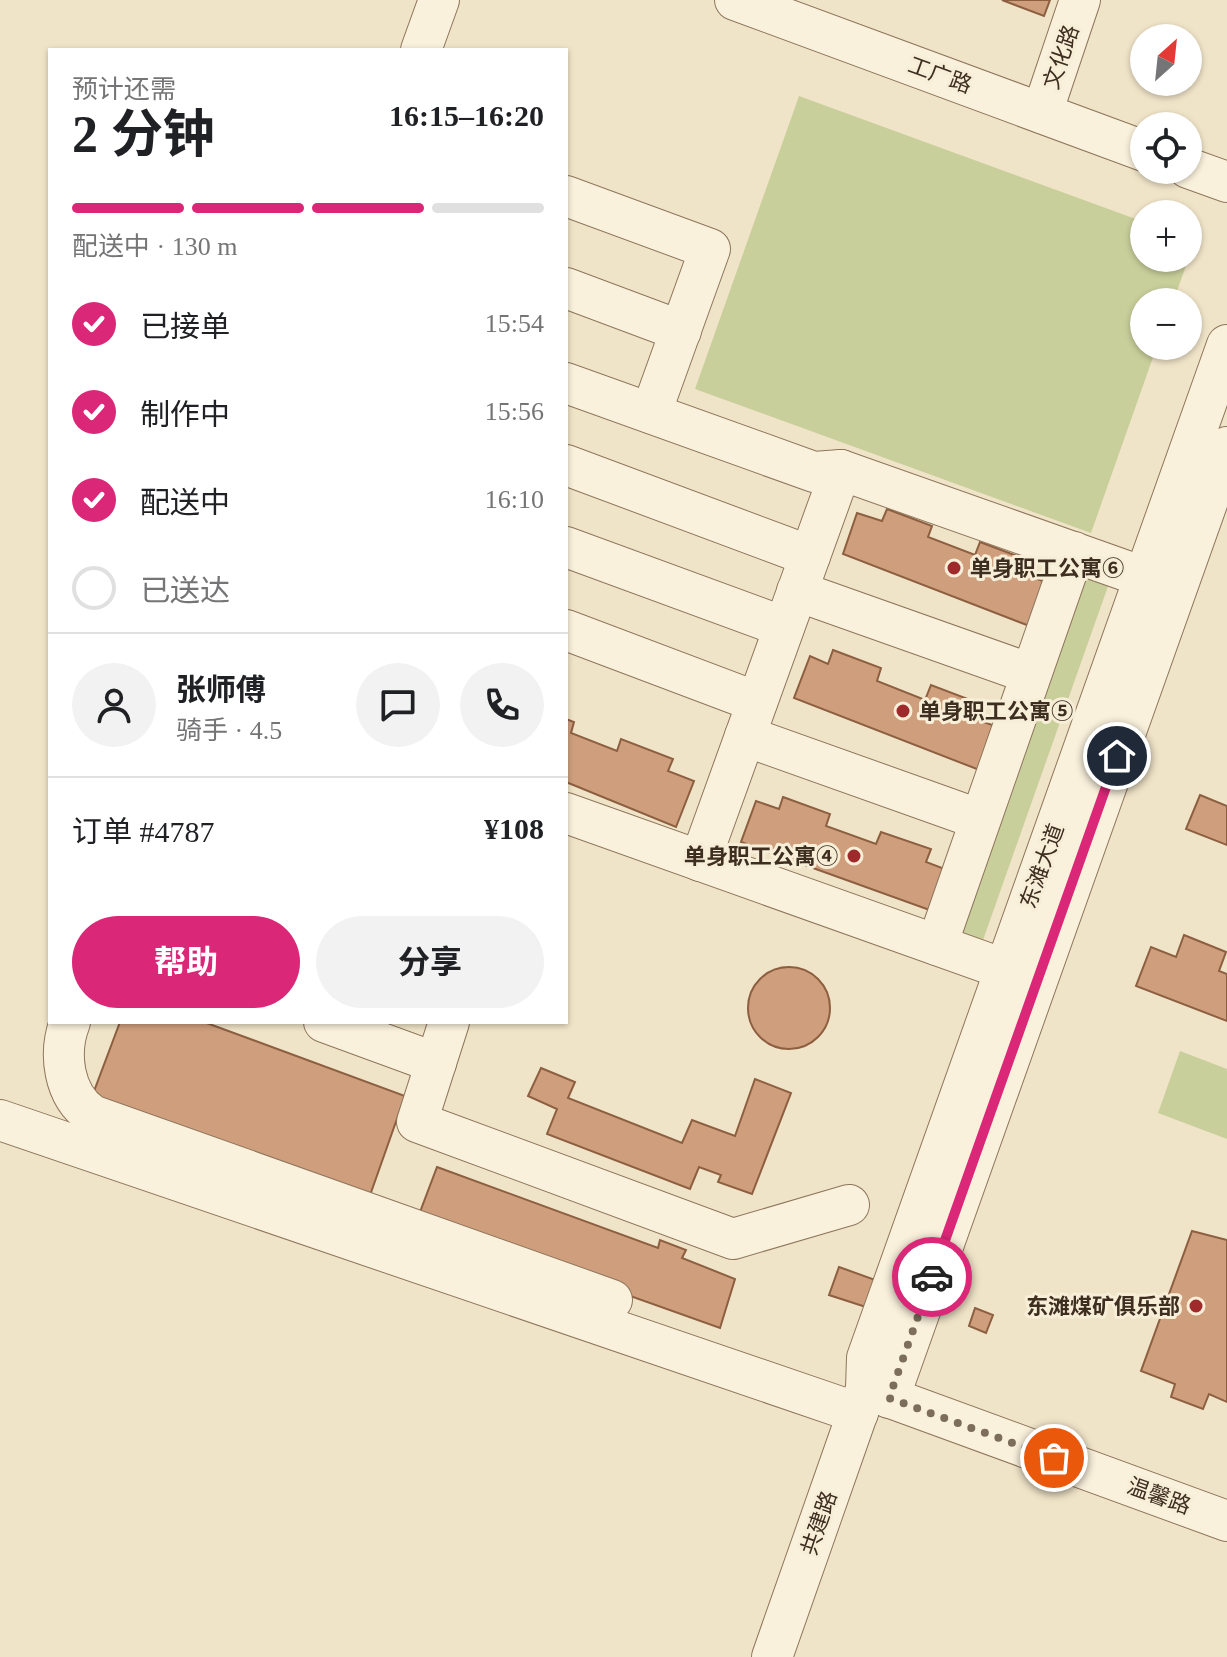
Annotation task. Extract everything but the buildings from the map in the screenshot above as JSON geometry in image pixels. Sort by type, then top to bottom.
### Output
[{"type":"street","points":[[422,48],[439,0]]},
{"type":"street","name":"工广路","points":[[735,0],[788,9],[1130,146]]},
{"type":"street","name":"文化路","points":[[1042,113],[1080,0]]},
{"type":"street","points":[[1202,173],[1227,182]]},
{"type":"street","points":[[568,197],[710,249],[651,413]]},
{"type":"street","points":[[568,289],[681,331]]},
{"type":"street","name":"东滩大道","points":[[871,1400],[867,1358],[1022,975],[1161,583],[1227,345]]},
{"type":"street","points":[[568,384],[814,472],[841,470],[1161,583]]},
{"type":"street","name":"东滩大道","points":[[1161,583],[1227,447]]},
{"type":"street","points":[[568,466],[1017,669]]},
{"type":"street","points":[[700,861],[841,470]]},
{"type":"street","points":[[568,548],[784,627]]},
{"type":"street","points":[[937,945],[1074,552]]},
{"type":"street","points":[[568,631],[751,719],[967,815]]},
{"type":"street","points":[[568,814],[1022,975]]},
{"type":"street","points":[[69,1024],[62,1049],[73,1094],[80,1106],[111,1125],[734,1342]]},
{"type":"street","points":[[329,1024],[436,1063]]},
{"type":"street","points":[[448,1024],[417,1122],[733,1239],[849,1205]]},
{"type":"street","name":"温馨路","points":[[0,1120],[871,1400],[1227,1521]]},
{"type":"street","name":"共建路","points":[[772,1657],[871,1400]]},
{"type":"green space","points":[[799,96],[1130,217],[1130,272],[1184,272],[1178,288],[1130,288],[1130,360],[1152,360],[1091,533],[695,389]]},
{"type":"green space","points":[[1082,565],[1112,575],[982,943],[952,931]]},
{"type":"green space","points":[[1180,1051],[1227,1069],[1227,1139],[1158,1113]]},
{"type":"way so far","points":[[932,1277],[889,1398],[1054,1458]]},
{"type":"place","name":"单身职工公寓⑥","points":[[954,568]]},
{"type":"place","name":"单身职工公寓⑤","points":[[903,711]]},
{"type":"place","name":"单身职工公寓④","points":[[854,856]]},
{"type":"place","name":"东滩煤矿俱乐部","points":[[1196,1306]]},
{"type":"route","points":[[932,1277],[1117,756]]}]
